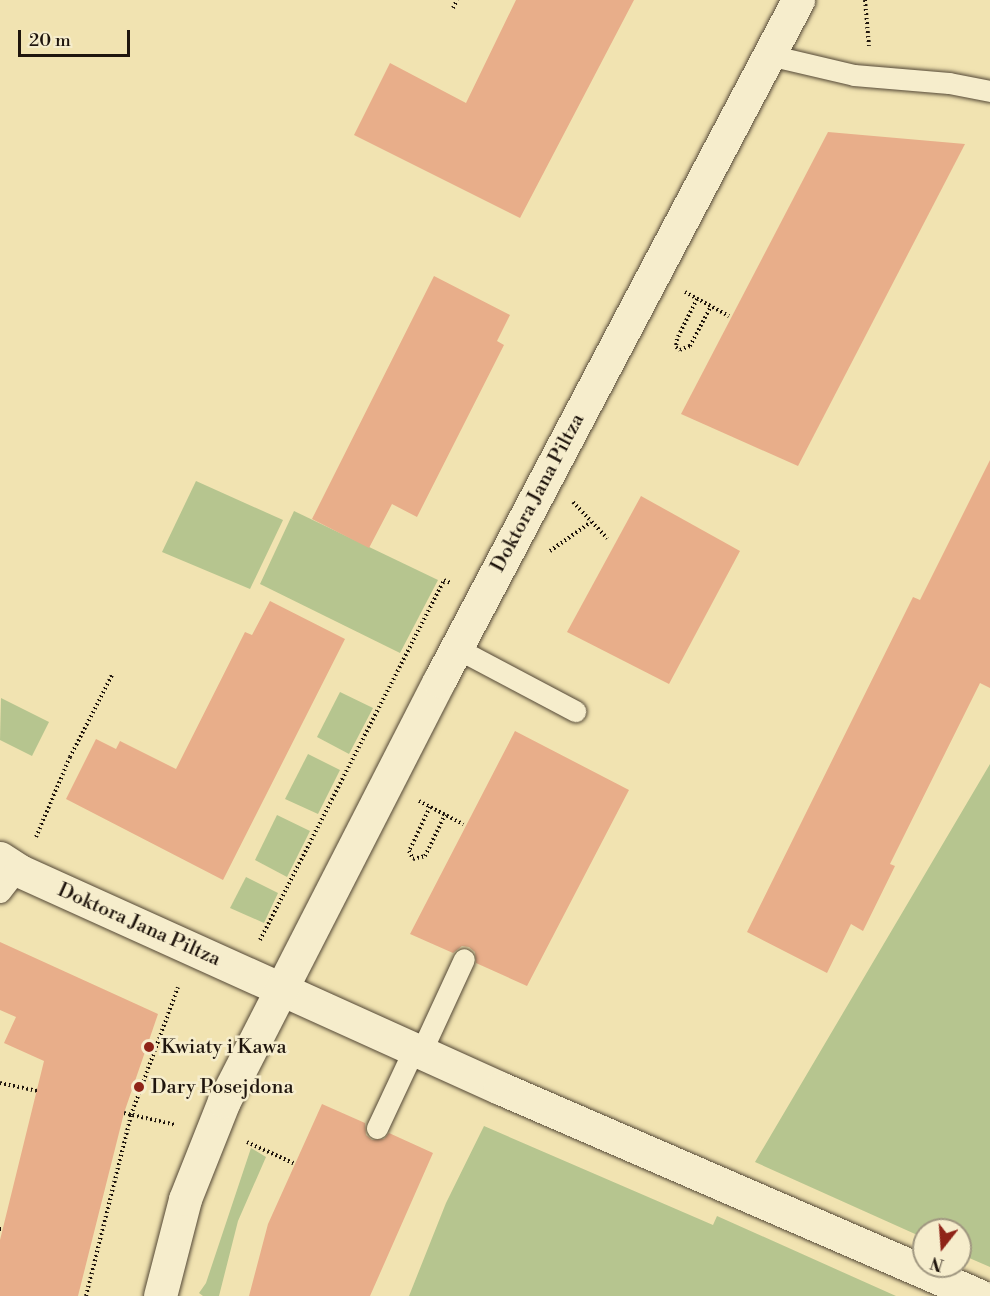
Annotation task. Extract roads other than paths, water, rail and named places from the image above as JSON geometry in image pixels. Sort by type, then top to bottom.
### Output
[{"type":"street","name":"Doktora Jana Piltza","points":[[160,1296],[174,1234],[211,1129],[456,648],[798,0]]},
{"type":"street","name":"Doktora Jana Piltza","points":[[9,873],[281,988],[500,1088],[980,1296]]},
{"type":"lane","points":[[769,55],[854,75],[949,83],[990,91]]},
{"type":"lane","points":[[456,648],[574,711]]},
{"type":"lane","points":[[377,1128],[465,958]]},
{"type":"place","name":"Kwiaty i Kawa","points":[[149,1047]]},
{"type":"place","name":"Dary Posejdona","points":[[139,1087]]}]
